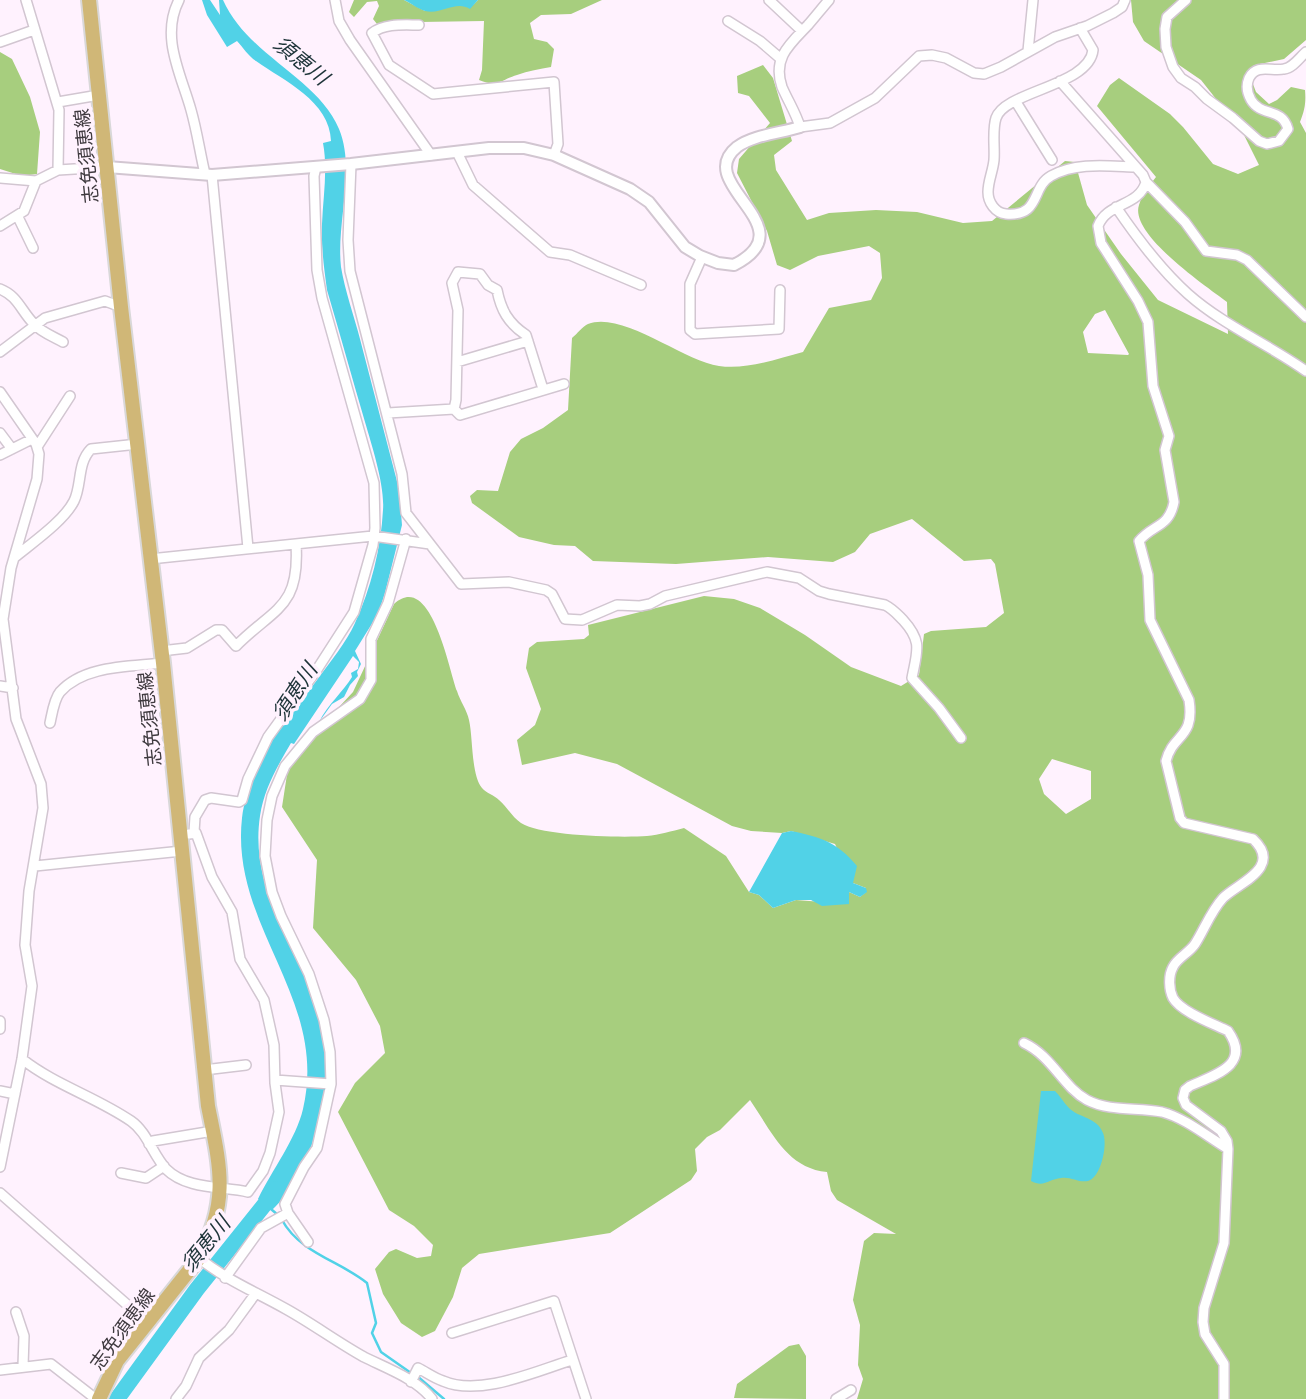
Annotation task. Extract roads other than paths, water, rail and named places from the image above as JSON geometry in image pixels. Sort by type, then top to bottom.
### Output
[{"type":"main road","name":"志免須恵線","points":[[89,0],[150,559],[187,834],[182,851],[204,1070],[221,1188],[217,1216],[202,1261],[117,1361],[98,1399]]},
{"type":"street","points":[[26,0],[58,102],[58,170]]},
{"type":"street","points":[[179,0],[173,11],[170,40],[209,175],[248,548]]},
{"type":"street","points":[[335,0],[339,21],[350,40],[431,155]]},
{"type":"street","points":[[769,0],[802,31]]},
{"type":"street","points":[[800,127],[781,84],[781,59],[789,43],[830,0]]},
{"type":"street","points":[[1028,51],[1033,0]]},
{"type":"street","points":[[0,178],[36,181],[58,170],[107,167],[209,175],[349,164],[506,146],[524,148],[554,155],[630,189],[649,202],[685,247],[718,263],[734,265],[753,252],[760,231],[755,218],[729,182],[726,167],[737,147],[754,139],[800,127],[830,123],[875,97],[919,56],[946,58],[974,73],[984,74],[1055,37],[1114,13],[1122,7],[1125,0]]},
{"type":"street","points":[[1186,0],[1167,17],[1166,47],[1173,67],[1181,78],[1195,86],[1259,141],[1267,144],[1279,141],[1287,129],[1282,117],[1260,109],[1250,99],[1247,83],[1251,75],[1258,69],[1284,69],[1306,52]]},
{"type":"street","points":[[728,21],[760,41],[781,59]]},
{"type":"street","points":[[419,25],[400,25],[378,29],[372,33],[389,65],[433,94],[554,82],[558,144],[554,155]]},
{"type":"street","points":[[1080,28],[1093,50],[1093,57],[1083,67],[1060,81],[1002,110],[996,118],[994,162],[988,196],[990,204],[1005,214],[1021,213],[1031,206],[1042,183],[1058,173],[1080,167],[1135,167]]},
{"type":"street","points":[[0,41],[34,30]]},
{"type":"street","points":[[1060,81],[1143,175],[1146,182],[1185,222],[1206,251],[1237,255],[1247,260],[1306,317]]},
{"type":"street","points":[[58,102],[99,95]]},
{"type":"street","points":[[1016,102],[1052,160]]},
{"type":"street","points":[[457,152],[473,185],[550,251],[570,255],[640,285]]},
{"type":"street","points":[[349,164],[350,271],[388,413],[402,474],[406,513],[461,583],[509,582],[546,590],[552,594],[565,619],[582,620],[617,605],[650,604],[665,596],[767,572],[799,578],[819,591],[893,609],[917,638],[912,678],[961,738]]},
{"type":"street","points":[[187,834],[205,800],[242,800],[248,779],[268,737],[354,612],[369,563],[376,495],[322,298],[317,270],[314,176],[319,166]]},
{"type":"street","points":[[0,226],[24,211],[36,181]]},
{"type":"street","points":[[1146,182],[1137,198],[1116,207],[1101,218],[1098,233],[1101,243],[1138,301],[1148,322],[1153,386],[1169,436],[1166,450],[1174,502],[1172,511],[1168,520],[1139,541],[1148,575],[1150,620],[1189,700],[1191,712],[1186,733],[1168,752],[1166,761],[1180,818],[1184,823],[1253,839],[1259,845],[1262,856],[1255,875],[1222,900],[1195,944],[1176,963],[1169,980],[1172,998],[1179,1005],[1228,1031],[1233,1038],[1235,1059],[1229,1067],[1190,1086],[1185,1090],[1183,1098],[1186,1105],[1221,1131],[1227,1141],[1224,1244],[1204,1308],[1203,1322],[1205,1334],[1224,1364],[1224,1399]]},
{"type":"street","points":[[1116,207],[1146,250],[1188,295],[1306,371]]},
{"type":"street","points":[[19,216],[33,248]]},
{"type":"street","points":[[702,257],[690,284],[690,330],[695,334],[779,329],[780,290]]},
{"type":"street","points":[[454,408],[458,310],[452,283],[458,272],[480,274],[488,285],[497,290],[501,309],[513,327],[526,335],[543,389]]},
{"type":"street","points":[[0,289],[16,298],[35,325],[62,342]]},
{"type":"street","points":[[0,352],[45,318],[105,301],[121,307]]},
{"type":"street","points":[[457,362],[528,341]]},
{"type":"street","points":[[454,408],[460,415],[564,383]]},
{"type":"street","points":[[0,392],[35,443],[39,464],[13,559],[3,619],[6,654],[20,734],[41,783],[43,808],[29,891],[25,945],[32,986],[22,1059],[0,1167]]},
{"type":"street","points":[[0,455],[35,443],[70,396]]},
{"type":"street","points":[[388,413],[454,408]]},
{"type":"street","points":[[0,433],[12,449]]},
{"type":"street","points":[[13,559],[62,517],[74,502],[84,462],[91,449],[138,444]]},
{"type":"street","points":[[150,559],[373,536],[430,544]]},
{"type":"street","points":[[308,1242],[288,1213],[286,1201],[317,1148],[331,1084],[330,1052],[324,1020],[309,974],[281,916],[268,877],[265,856],[267,820],[272,796],[285,766],[313,732],[360,699],[371,680],[371,639],[388,603],[405,539]]},
{"type":"street","points":[[50,723],[58,694],[80,676],[162,657],[187,648],[216,630],[222,630],[236,646],[278,610],[294,587],[298,568],[296,544]]},
{"type":"street","points":[[0,686],[13,688]]},
{"type":"street","points":[[22,1059],[53,1080],[132,1122],[167,1170],[184,1180],[216,1189],[229,1187],[248,1192],[263,1171],[270,1153],[279,1112],[275,1080],[276,1055],[264,1000],[240,959],[232,912],[212,877],[196,833],[187,834]]},
{"type":"street","points":[[35,866],[182,851]]},
{"type":"street","points":[[0,1021],[0,1029]]},
{"type":"street","points":[[1024,1043],[1043,1056],[1077,1093],[1088,1101],[1167,1114],[1228,1149]]},
{"type":"street","points":[[204,1070],[246,1065]]},
{"type":"street","points":[[275,1080],[331,1084]]},
{"type":"street","points":[[0,1091],[15,1094]]},
{"type":"street","points":[[149,1144],[153,1141],[213,1131]]},
{"type":"street","points":[[121,1173],[146,1178],[164,1166]]},
{"type":"street","points":[[0,1194],[148,1323]]},
{"type":"street","points":[[225,1278],[261,1228],[288,1213]]},
{"type":"street","points":[[202,1261],[225,1278],[313,1324],[331,1338],[411,1382],[432,1399]]},
{"type":"street","points":[[176,1399],[186,1386],[199,1359],[229,1330],[256,1293]]},
{"type":"street","points":[[452,1333],[554,1301],[586,1399]]},
{"type":"street","points":[[16,1312],[23,1336],[23,1366]]},
{"type":"street","points":[[411,1382],[418,1368],[444,1382],[466,1386],[492,1384],[572,1360]]},
{"type":"street","points":[[0,1370],[51,1364],[98,1399]]},
{"type":"street","points":[[835,1399],[851,1390]]},
{"type":"water","points":[[202,0],[210,0],[220,15],[219,0],[223,0],[234,20],[249,37],[316,95],[339,129],[346,162],[341,267],[399,489],[402,525],[378,614],[355,651],[361,664],[358,676],[344,697],[332,704],[319,722],[327,709],[352,677],[351,673],[358,669],[359,662],[353,656],[294,744],[291,743],[268,787],[260,816],[258,840],[266,885],[315,1003],[323,1036],[328,1080],[324,1107],[309,1153],[293,1184],[272,1210],[258,1199],[300,1120],[307,1069],[303,1032],[292,997],[250,894],[242,857],[242,818],[250,786],[275,735],[338,652],[355,623],[374,568],[382,524],[383,500],[374,454],[327,290],[322,232],[325,173],[323,143],[331,141],[329,127],[323,114],[304,93],[253,59],[237,41],[227,47],[207,15]]},
{"type":"water","points":[[404,0],[478,0],[470,9],[459,6],[431,12]]},
{"type":"water","points":[[791,831],[820,838],[842,851],[857,866],[853,883],[866,888],[867,892],[860,897],[849,892],[849,904],[822,906],[811,900],[796,900],[773,908],[759,895],[749,892],[782,833]]},
{"type":"water","points":[[1041,1091],[1055,1091],[1069,1108],[1097,1124],[1103,1133],[1104,1152],[1093,1179],[1085,1181],[1064,1178],[1039,1184],[1031,1181]]},
{"type":"waterway","name":"須恵川","points":[[117,1399],[197,1289],[277,1189]]},
{"type":"waterway","points":[[265,1204],[278,1215]]},
{"type":"waterway","points":[[282,1220],[299,1241],[367,1283],[376,1323],[372,1333],[381,1352],[411,1373]]},
{"type":"waterway","points":[[417,1376],[444,1399]]}]
